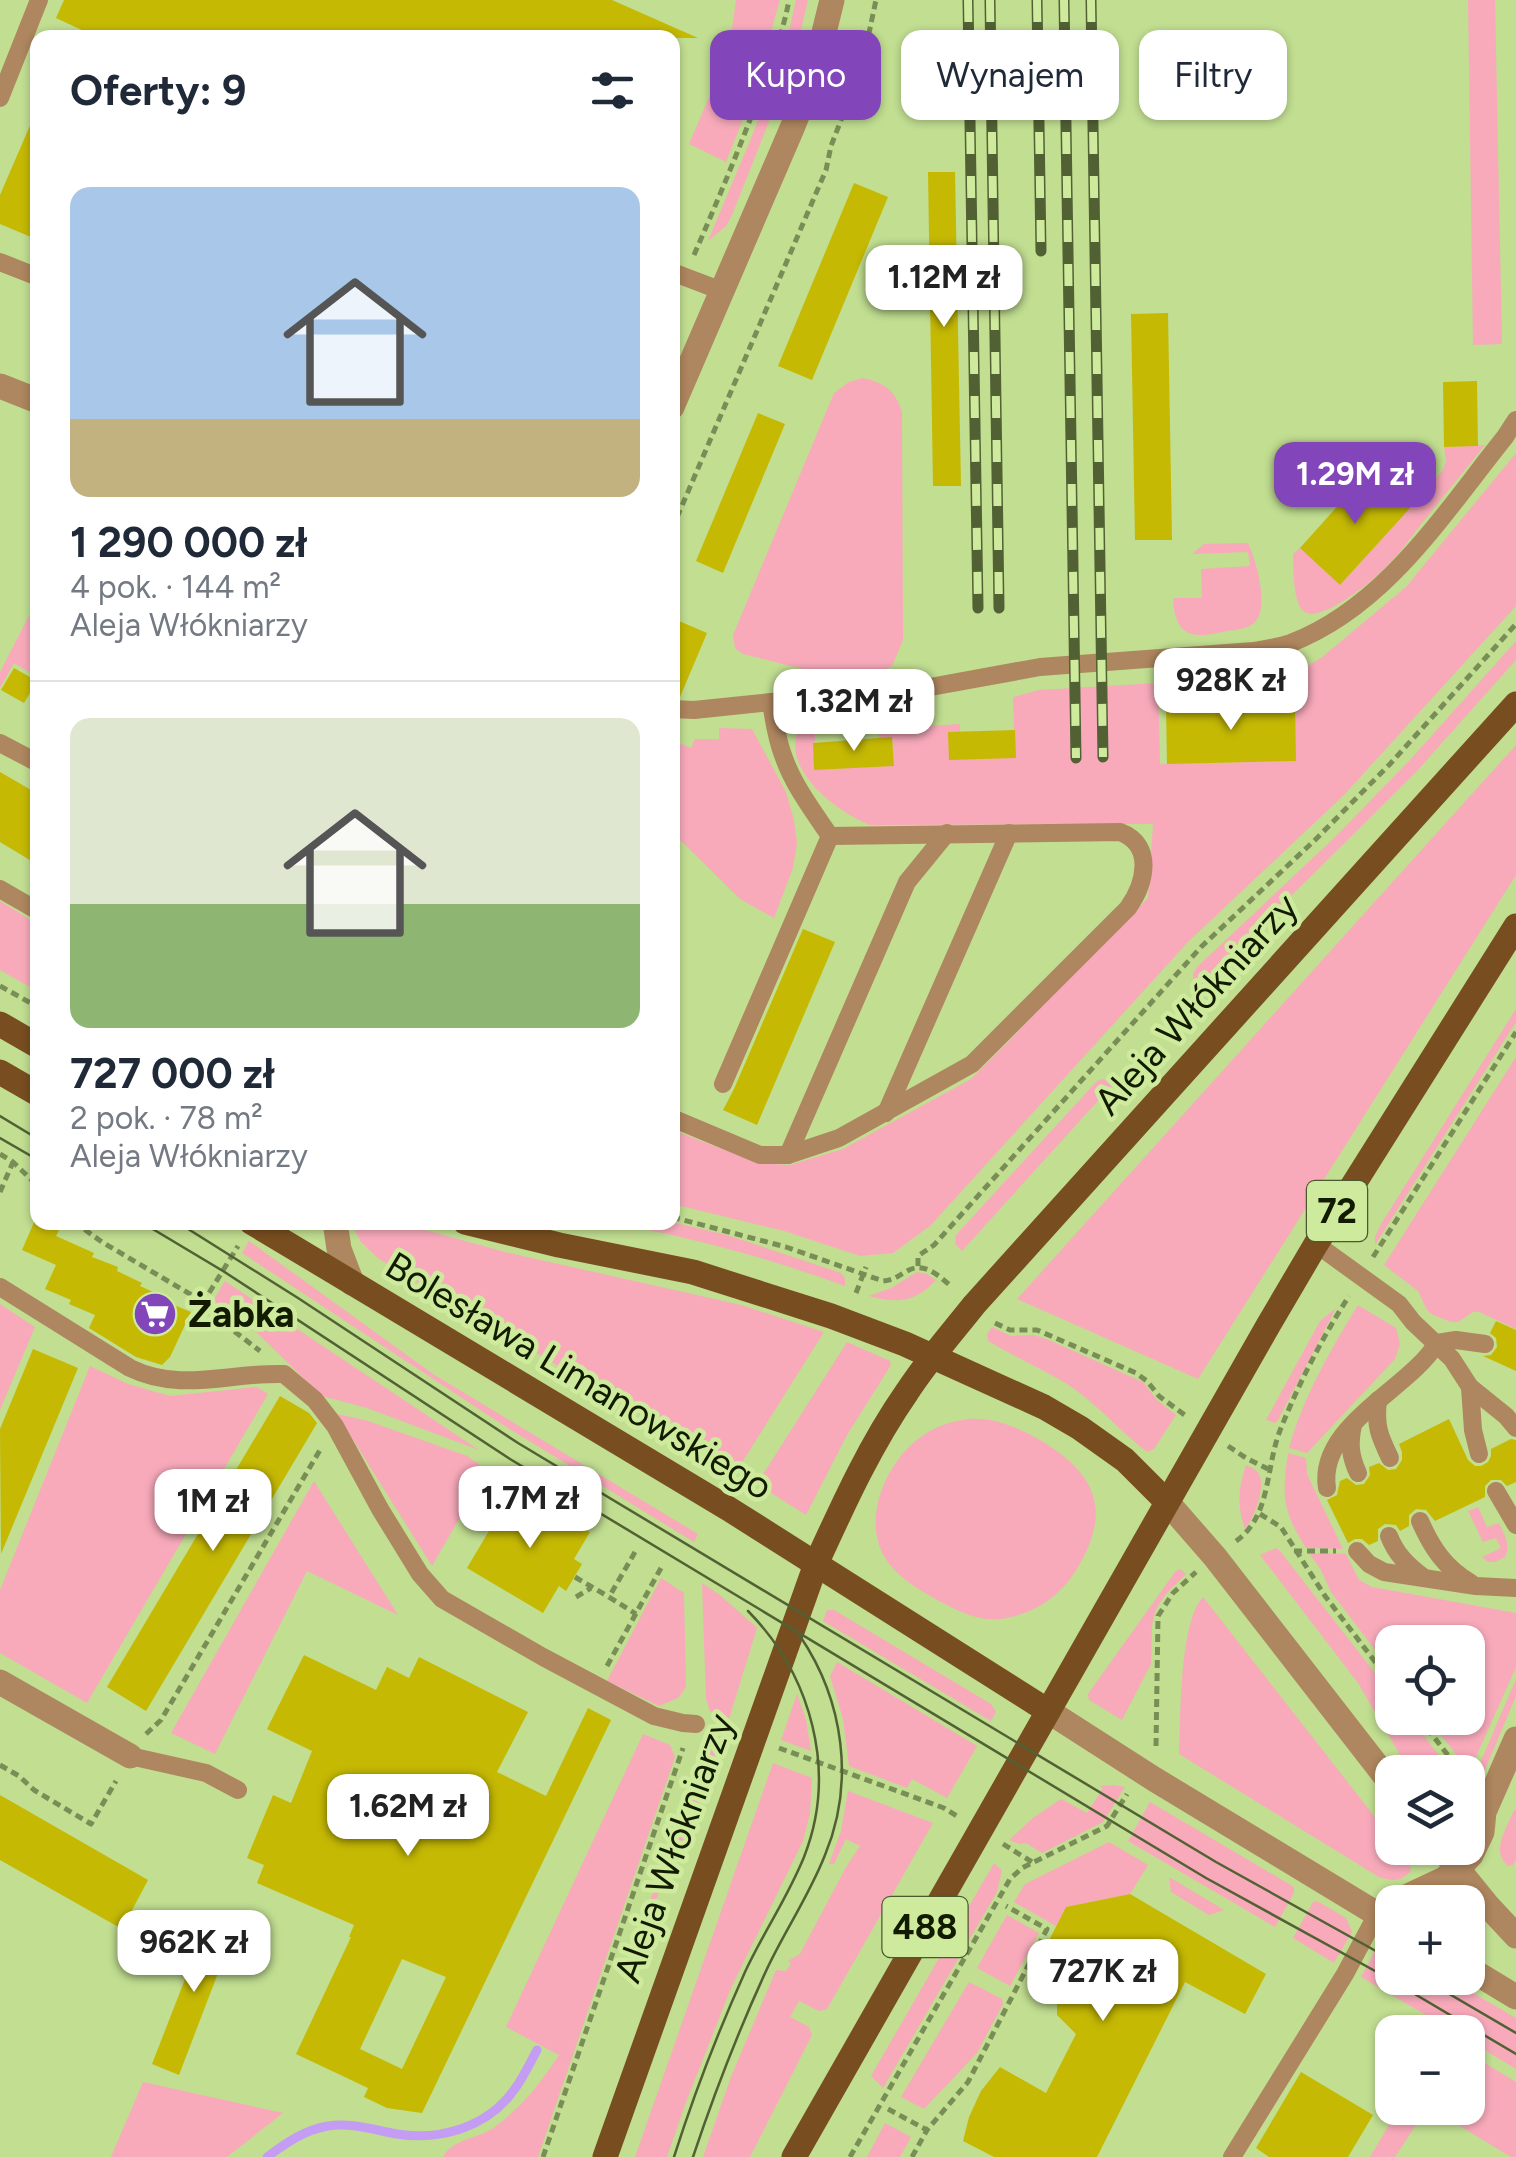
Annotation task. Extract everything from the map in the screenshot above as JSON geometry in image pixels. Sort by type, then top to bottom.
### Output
[{"type":"main road","name":"Aleja Włókniarzy","points":[[605,2157],[816,1564],[867,1458],[906,1393],[987,1291],[1516,704]]},
{"type":"main road","name":"72","points":[[1048,1711],[1316,1244],[1516,926]]},
{"type":"main road","points":[[0,1024],[30,1041]]},
{"type":"main road","points":[[0,1072],[30,1089]]},
{"type":"main road","name":"Bolesława Limanowskiego","points":[[264,1230],[816,1564],[1048,1711]]},
{"type":"main road","name":"Bolesława Limanowskiego","points":[[498,1230],[693,1272],[832,1316],[933,1356],[1044,1406],[1080,1428],[1125,1460],[1167,1502]]},
{"type":"main road","name":"488","points":[[794,2157],[1048,1711]]},
{"type":"street","points":[[680,389],[804,97],[821,49],[832,0]]},
{"type":"street","points":[[0,386],[30,399]]},
{"type":"street","points":[[336,1230],[352,1283]]},
{"type":"street","points":[[1167,1502],[1375,1763]]},
{"type":"street","points":[[0,1682],[130,1756]]},
{"type":"street","points":[[1048,1711],[1154,1779],[1375,1903]]},
{"type":"street","points":[[1485,1798],[1516,1738]]},
{"type":"street","points":[[1455,1865],[1516,1936]]},
{"type":"street","points":[[1434,1885],[1461,1865]]},
{"type":"street","points":[[1485,1978],[1516,1996]]},
{"type":"lane","points":[[0,98],[40,0]]},
{"type":"lane","points":[[18,51],[30,56]]},
{"type":"lane","points":[[0,262],[30,274]]},
{"type":"lane","points":[[680,275],[722,292]]},
{"type":"lane","points":[[680,709],[880,696],[1040,667],[1253,651],[1286,645],[1350,610],[1400,566],[1516,420]]},
{"type":"lane","points":[[771,702],[785,761],[830,836]]},
{"type":"lane","points":[[0,743],[30,759]]},
{"type":"lane","points":[[886,1113],[1009,832]]},
{"type":"lane","points":[[680,1121],[760,1154],[788,1155],[839,1138],[972,1064],[1128,908],[1142,881],[1141,848],[1133,837],[1120,832],[830,836]]},
{"type":"lane","points":[[788,1155],[907,882],[946,833]]},
{"type":"lane","points":[[723,1084],[830,836]]},
{"type":"lane","points":[[0,889],[30,907]]},
{"type":"lane","points":[[1316,1244],[1399,1304],[1452,1359],[1470,1388],[1516,1428]]},
{"type":"lane","points":[[0,1286],[149,1378],[171,1382],[284,1374],[315,1400],[335,1426],[380,1509],[430,1586],[457,1608],[596,1686],[654,1716],[696,1724]]},
{"type":"lane","points":[[1326,1488],[1324,1475],[1332,1450],[1378,1400],[1418,1369],[1437,1343],[1456,1340],[1485,1344]]},
{"type":"lane","points":[[1470,1388],[1472,1430],[1478,1454]]},
{"type":"lane","points":[[1378,1400],[1378,1432],[1390,1458]]},
{"type":"lane","points":[[1353,1424],[1350,1447],[1358,1472]]},
{"type":"lane","points":[[1496,1491],[1516,1525]]},
{"type":"lane","points":[[1420,1521],[1444,1563],[1476,1586]]},
{"type":"lane","points":[[1388,1536],[1408,1566],[1427,1580]]},
{"type":"lane","points":[[1356,1551],[1384,1572],[1516,1588]]},
{"type":"lane","points":[[130,1756],[206,1773],[238,1790]]},
{"type":"lane","points":[[1232,2157],[1375,1931]]},
{"type":"path","points":[[680,270],[730,172],[772,61],[789,0]]},
{"type":"path","points":[[680,510],[826,170],[831,146],[862,66],[876,0]]},
{"type":"path","points":[[918,1266],[918,1256],[934,1245],[1200,947],[1390,764],[1516,624]]},
{"type":"path","points":[[0,986],[30,1003]]},
{"type":"path","points":[[1245,1535],[1260,1514],[1274,1445],[1330,1327],[1516,1032]]},
{"type":"path","points":[[0,1154],[30,1178]]},
{"type":"path","points":[[0,1192],[13,1162]]},
{"type":"path","points":[[680,1219],[786,1246],[887,1282],[918,1266],[942,1278]]},
{"type":"path","points":[[85,1230],[195,1297],[284,1374]]},
{"type":"path","points":[[195,1297],[210,1293],[236,1250]]},
{"type":"path","points":[[856,1293],[864,1271]]},
{"type":"path","points":[[993,1322],[1010,1330],[1037,1330],[1136,1373],[1180,1412]]},
{"type":"path","points":[[0,1764],[90,1824],[142,1737],[161,1720],[335,1426]]},
{"type":"path","points":[[1246,1458],[1268,1469]]},
{"type":"path","points":[[1260,1514],[1280,1527],[1325,1596],[1375,1662]]},
{"type":"path","points":[[1294,1551],[1356,1551]]},
{"type":"path","points":[[609,1598],[635,1552]]},
{"type":"path","points":[[596,1686],[661,1568]]},
{"type":"path","points":[[574,1577],[636,1614]]},
{"type":"path","points":[[1158,1744],[1158,1616],[1189,1577]]},
{"type":"path","points":[[576,1598],[592,1587]]},
{"type":"path","points":[[543,2157],[686,1740],[696,1724]]},
{"type":"path","points":[[1432,1735],[1448,1755]]},
{"type":"path","points":[[776,1746],[944,1808]]},
{"type":"path","points":[[850,2157],[1006,1884],[1019,1870],[1107,1826],[1131,1787]]},
{"type":"path","points":[[1003,1844],[1033,1862]]},
{"type":"path","points":[[912,2157],[927,2130],[968,2082],[1047,1929],[1006,1906]]},
{"type":"path","points":[[888,2109],[927,2130]]},
{"type":"shaded area","points":[[736,0],[780,0],[771,30],[732,30]]},
{"type":"shaded area","points":[[796,0],[808,0],[801,30],[789,30]]},
{"type":"shaded area","points":[[1468,0],[1495,0],[1502,344],[1473,345]]},
{"type":"shaded area","points":[[710,95],[710,120],[743,120],[726,162],[689,144]]},
{"type":"shaded area","points":[[758,120],[770,120],[732,215],[726,226],[708,241]]},
{"type":"shaded area","points":[[863,378],[888,389],[902,413],[903,640],[892,666],[881,672],[815,672],[743,654],[735,648],[733,635],[834,393]]},
{"type":"shaded area","points":[[1485,445],[1381,571],[1335,606],[1313,614],[1301,608],[1294,585],[1293,554],[1300,548],[1341,584],[1443,470],[1444,447]]},
{"type":"shaded area","points":[[1516,453],[1516,606],[1344,795],[1188,942],[930,1226],[893,1253],[860,1256],[784,1231],[680,1206],[680,1133],[758,1163],[790,1165],[843,1149],[971,1079],[1148,898],[1153,824],[870,825],[828,799],[804,773],[795,742],[800,727],[815,728],[815,770],[894,765],[892,738],[879,739],[878,729],[960,724],[960,732],[948,733],[1015,758],[1013,697],[1039,690],[1158,683],[1160,764],[1295,761],[1295,673],[1321,658],[1406,587]]},
{"type":"shaded area","points":[[1248,543],[1261,586],[1257,620],[1250,626],[1204,635],[1182,628],[1173,598],[1202,598],[1201,569],[1250,566],[1248,552],[1192,554],[1204,544]]},
{"type":"shaded area","points":[[30,614],[30,673],[14,663],[0,688],[0,672]]},
{"type":"shaded area","points":[[1516,641],[1516,660],[1417,771],[1195,991],[1193,974],[1197,967],[1334,838]]},
{"type":"shaded area","points":[[719,728],[752,729],[786,792],[797,843],[793,868],[774,918],[740,899],[680,840],[680,743],[691,748],[695,739],[719,739]]},
{"type":"shaded area","points":[[1516,745],[1516,875],[1198,1379],[1017,1299]]},
{"type":"shaded area","points":[[0,901],[30,920],[30,987],[0,970]]},
{"type":"shaded area","points":[[1516,1009],[1516,1022],[1375,1245],[1381,1224]]},
{"type":"shaded area","points":[[1516,1057],[1516,1329],[1479,1312],[1451,1322],[1427,1310],[1418,1291],[1384,1265]]},
{"type":"shaded area","points":[[1101,1079],[1115,1082],[962,1251],[955,1244],[956,1235]]},
{"type":"shaded area","points":[[680,1224],[727,1235],[841,1273],[845,1286],[788,1266],[648,1230],[680,1230]]},
{"type":"shaded area","points":[[355,1230],[425,1230],[741,1305],[824,1332],[736,1472],[379,1259]]},
{"type":"shaded area","points":[[249,1241],[433,1374],[698,1534],[694,1542],[503,1425],[242,1253]]},
{"type":"shaded area","points":[[917,1272],[936,1280],[906,1299],[869,1296],[891,1288]]},
{"type":"shaded area","points":[[225,1281],[479,1450],[367,1408],[322,1396],[253,1329],[217,1304],[214,1299]]},
{"type":"shaded area","points":[[0,1304],[35,1327],[0,1410]]},
{"type":"shaded area","points":[[1358,1305],[1396,1328],[1400,1344],[1395,1359],[1307,1453],[1289,1448],[1310,1392]]},
{"type":"shaded area","points":[[1336,1308],[1278,1420],[1266,1420],[1320,1321]]},
{"type":"shaded area","points":[[992,1327],[1011,1336],[1034,1335],[1049,1340],[1143,1382],[1176,1415],[1154,1449],[1147,1452],[1073,1388],[988,1341]]},
{"type":"shaded area","points":[[847,1342],[890,1361],[891,1365],[847,1435],[806,1515],[757,1484]]},
{"type":"shaded area","points":[[90,1366],[128,1384],[170,1396],[257,1387],[268,1394],[87,1703],[0,1653],[0,1590]]},
{"type":"shaded area","points":[[337,1414],[467,1456],[502,1480],[481,1481],[432,1566]]},
{"type":"shaded area","points":[[968,1419],[1005,1424],[1040,1440],[1076,1467],[1094,1497],[1093,1531],[1087,1551],[1069,1581],[1046,1602],[1007,1618],[973,1616],[925,1593],[894,1569],[877,1538],[878,1505],[900,1457],[930,1431]]},
{"type":"shaded area","points":[[1288,1453],[1306,1458],[1307,1474],[1343,1549],[1306,1548],[1298,1535],[1286,1502]]},
{"type":"shaded area","points":[[1246,1465],[1259,1474],[1261,1487],[1245,1529],[1240,1497]]},
{"type":"shaded area","points":[[314,1481],[398,1615],[307,1571],[215,1754],[171,1733]]},
{"type":"shaded area","points":[[1478,1507],[1487,1527],[1499,1523],[1506,1539],[1505,1557],[1495,1562],[1482,1557],[1501,1548],[1496,1538],[1483,1542],[1468,1511]]},
{"type":"shaded area","points":[[1276,1548],[1280,1551],[1375,1673],[1375,1712],[1358,1683],[1260,1555]]},
{"type":"shaded area","points":[[1309,1553],[1346,1554],[1359,1580],[1372,1587],[1516,1613],[1516,1667],[1477,1755],[1457,1755],[1441,1735],[1485,1735],[1485,1625],[1375,1625],[1375,1650],[1331,1592]]},
{"type":"shaded area","points":[[1180,1569],[1186,1574],[1156,1609],[1151,1664],[1122,1720],[1089,1700],[1088,1694]]},
{"type":"shaded area","points":[[661,1578],[684,1593],[686,1687],[678,1698],[659,1706],[607,1681]]},
{"type":"shaded area","points":[[702,1583],[757,1628],[729,1719],[710,1711],[706,1699]]},
{"type":"shaded area","points":[[1203,1597],[1375,1817],[1375,1865],[1411,1865],[1410,1872],[1396,1880],[1379,1877],[1179,1754],[1185,1648],[1195,1610]]},
{"type":"shaded area","points":[[827,1610],[834,1610],[991,1704],[996,1712],[991,1721],[823,1621]]},
{"type":"shaded area","points":[[837,1662],[977,1746],[947,1798],[912,1779],[907,1788],[849,1766],[843,1719],[830,1676]]},
{"type":"shaded area","points":[[1516,1679],[1516,1696],[1485,1770],[1484,1755]]},
{"type":"shaded area","points":[[797,1694],[806,1720],[811,1751],[781,1740]]},
{"type":"shaded area","points":[[643,1734],[670,1745],[675,1757],[538,2157],[443,2157],[453,2146],[505,2119],[531,2093],[559,2055],[506,2027]]},
{"type":"shaded area","points":[[1388,1735],[1423,1735],[1439,1755],[1400,1755]]},
{"type":"shaded area","points":[[709,1743],[720,1744],[688,1834],[638,1936],[702,1751]]},
{"type":"shaded area","points":[[773,1763],[812,1778],[803,1841],[731,1988],[667,2157],[635,2157]]},
{"type":"shaded area","points":[[1099,1786],[1125,1787],[1103,1822],[1042,1853],[1026,1843],[1009,1840],[1061,1799],[1087,1813],[1103,1788]]},
{"type":"shaded area","points":[[848,1791],[933,1823],[827,2009],[819,2011],[799,2001],[790,2017],[809,2027],[812,2035],[750,2157],[703,2157],[731,2077],[776,1970],[786,1971],[791,1964],[788,1961],[800,1954],[860,1846],[846,1839],[834,1864],[829,1864],[841,1831]]},
{"type":"shaded area","points":[[1150,1802],[1294,1887],[1275,1927],[1128,1841]]},
{"type":"shaded area","points":[[1514,1810],[1516,1859],[1508,1866],[1500,1846]]},
{"type":"shaded area","points":[[1109,1842],[1148,1865],[1130,1894],[1066,1907],[1056,1926],[1014,1902],[1025,1884]]},
{"type":"shaded area","points":[[994,1863],[1002,1870],[997,1892],[883,2088],[871,2076]]},
{"type":"shaded area","points":[[1169,1877],[1224,1910],[1209,1915],[1171,1892]]},
{"type":"shaded area","points":[[1317,1901],[1346,1918],[1352,1932],[1334,1963],[1293,1938]]},
{"type":"shaded area","points":[[1007,1915],[1039,1933],[1010,1986],[977,1968]]},
{"type":"shaded area","points":[[1375,1951],[1375,1985],[1361,1977]]},
{"type":"shaded area","points":[[969,1982],[1002,1999],[1003,2004],[977,2053],[924,2109],[901,2097]]},
{"type":"shaded area","points":[[1392,1995],[1476,1995],[1516,2018],[1516,2069],[1485,2050],[1485,2015],[1426,2015]]},
{"type":"shaded area","points":[[1485,2063],[1516,2082],[1516,2157],[1458,2125],[1485,2125]]},
{"type":"shaded area","points":[[143,2082],[283,2113],[227,2157],[111,2157]]},
{"type":"shaded area","points":[[885,2123],[911,2137],[900,2157],[867,2157]]},
{"type":"shaded area","points":[[1389,2125],[1416,2125],[1395,2157],[1370,2157]]},
{"type":"building","points":[[64,0],[612,0],[680,30],[82,30],[56,18]]},
{"type":"building","points":[[680,30],[698,38],[680,38]]},
{"type":"building","points":[[30,126],[30,237],[0,224],[0,195]]},
{"type":"building","points":[[928,172],[955,172],[961,486],[933,486]]},
{"type":"building","points":[[854,183],[888,197],[812,380],[778,366]]},
{"type":"building","points":[[1168,313],[1172,540],[1135,540],[1131,314]]},
{"type":"building","points":[[1477,381],[1478,446],[1444,447],[1443,382]]},
{"type":"building","points":[[758,413],[785,424],[723,573],[696,561]]},
{"type":"building","points":[[1370,470],[1411,507],[1340,585],[1300,548]]},
{"type":"building","points":[[680,621],[707,633],[680,697]]},
{"type":"building","points":[[14,668],[30,677],[30,693],[24,703],[1,690]]},
{"type":"building","points":[[1295,703],[1296,761],[1167,764],[1166,706]]},
{"type":"building","points":[[1015,730],[1016,758],[949,760],[948,732]]},
{"type":"building","points":[[892,737],[894,766],[814,770],[813,743]]},
{"type":"building","points":[[0,772],[30,789],[30,860],[0,842]]},
{"type":"building","points":[[803,929],[835,942],[757,1125],[723,1110]]},
{"type":"building","points":[[31,1230],[59,1230],[56,1236],[94,1253],[92,1257],[118,1267],[117,1271],[166,1298],[164,1301],[191,1312],[170,1357],[162,1365],[136,1357],[89,1328],[95,1315],[45,1289],[56,1265],[22,1250]]},
{"type":"building","points":[[1496,1321],[1516,1330],[1516,1371],[1483,1356],[1491,1355],[1497,1347],[1496,1338],[1490,1333]]},
{"type":"building","points":[[33,1349],[78,1368],[1,1554],[0,1429]]},
{"type":"building","points":[[280,1396],[309,1413],[317,1423],[146,1711],[107,1687]]},
{"type":"building","points":[[1449,1419],[1468,1460],[1475,1466],[1488,1462],[1491,1449],[1516,1440],[1516,1482],[1507,1486],[1501,1480],[1491,1480],[1485,1486],[1485,1497],[1435,1521],[1426,1510],[1416,1509],[1409,1515],[1409,1526],[1400,1531],[1396,1525],[1385,1524],[1378,1529],[1378,1541],[1369,1545],[1355,1539],[1348,1543],[1327,1500],[1337,1495],[1340,1481],[1347,1478],[1356,1485],[1364,1484],[1370,1475],[1369,1467],[1379,1463],[1388,1470],[1396,1469],[1402,1460],[1399,1444]]},
{"type":"building","points":[[515,1487],[590,1532],[574,1559],[582,1564],[566,1591],[559,1586],[543,1613],[467,1568]]},
{"type":"building","points":[[304,1655],[376,1690],[387,1667],[409,1678],[419,1657],[528,1712],[497,1772],[546,1796],[588,1708],[611,1720],[422,2113],[387,2108],[364,2097],[368,2088],[296,2054],[354,1925],[257,1883],[264,1865],[247,1858],[273,1795],[291,1803],[312,1751],[267,1729]],"holes":[[[402,1959],[446,1977],[402,2069],[360,2049]]]},
{"type":"building","points":[[0,1795],[148,1880],[122,1929],[0,1860]]},
{"type":"building","points":[[1130,1894],[1266,1974],[1245,2014],[1185,1982],[1097,2157],[994,2157],[963,2141],[981,2091],[1000,2067],[1046,2093],[1076,2034],[1057,2015],[1057,1991],[1030,1978],[1066,1907]]},
{"type":"building","points":[[210,1915],[236,1926],[179,2075],[152,2064]]},
{"type":"building","points":[[1301,2072],[1373,2115],[1348,2157],[1269,2157],[1256,2148]]},
{"type":"waterway","points":[[267,2157],[303,2134],[328,2126],[354,2126],[413,2136],[462,2128],[503,2103],[537,2050]]},
{"type":"tram line","points":[[0,1116],[30,1134]]},
{"type":"tram line","points":[[0,1138],[30,1155]]},
{"type":"tram line","points":[[154,1230],[510,1459],[1206,1878],[1516,2054]]},
{"type":"tram line","points":[[190,1230],[518,1443],[1216,1862],[1375,1951]]},
{"type":"tram line","points":[[674,2157],[735,1995],[791,1886],[814,1824],[818,1758],[812,1726],[788,1664],[748,1611]]},
{"type":"tram line","points":[[693,2157],[746,2017],[819,1870],[840,1800],[842,1771],[835,1715],[827,1688],[800,1636]]},
{"type":"tram line","points":[[1451,1995],[1516,2033]]},
{"type":"railway","points":[[968,0],[978,608]]},
{"type":"railway","points":[[990,0],[999,608]]},
{"type":"railway","points":[[1037,0],[1041,251]]},
{"type":"railway","points":[[1064,0],[1076,758]]},
{"type":"railway","points":[[1091,0],[1103,757]]},
{"type":"place","name":"Żabka","points":[[155,1314]]}]
